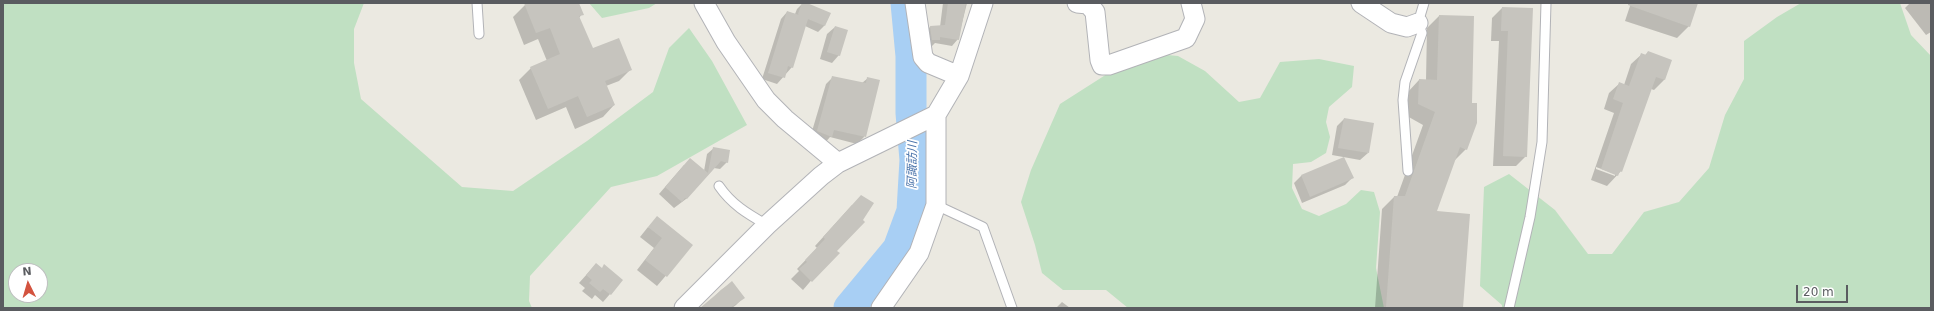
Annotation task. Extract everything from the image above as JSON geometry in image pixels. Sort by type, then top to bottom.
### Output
[{"type":"street","points":[[704,3],[726,42],[766,100],[785,119],[838,163]]},
{"type":"street","points":[[915,3],[923,57],[928,63],[960,76]]},
{"type":"street","points":[[684,308],[767,225],[821,176],[838,163],[928,119],[960,76],[983,3]]},
{"type":"street","points":[[1077,3],[1088,4],[1095,12],[1100,60],[1102,65],[1109,65],[1186,38],[1195,19],[1191,3]]},
{"type":"street","points":[[1361,3],[1391,23],[1407,27],[1418,23]]},
{"type":"street","points":[[881,308],[919,253],[936,205],[928,119]]},
{"type":"lane","points":[[477,3],[479,34]]},
{"type":"lane","points":[[1408,171],[1403,100],[1405,82],[1422,33],[1418,23],[1424,3]]},
{"type":"lane","points":[[1509,308],[1530,217],[1542,142],[1546,3]]},
{"type":"lane","points":[[719,186],[727,198],[741,210],[767,225]]},
{"type":"lane","points":[[936,205],[983,227],[1012,308]]},
{"type":"green space","points":[[3,3],[364,3],[354,29],[354,63],[361,99],[462,187],[513,191],[587,141],[653,92],[669,48],[689,28],[712,61],[747,125],[657,176],[611,187],[530,276],[529,301],[532,308],[3,308]]},
{"type":"green space","points":[[589,3],[657,3],[649,8],[602,18]]},
{"type":"green space","points":[[1801,3],[1900,3],[1911,35],[1931,56],[1931,308],[1502,308],[1502,305],[1480,286],[1484,187],[1509,174],[1555,210],[1588,254],[1612,254],[1644,212],[1679,202],[1709,168],[1725,115],[1744,79],[1744,41],[1777,17]]},
{"type":"green space","points":[[1157,54],[1178,56],[1205,71],[1239,102],[1260,98],[1280,62],[1319,59],[1354,66],[1352,87],[1329,107],[1326,122],[1330,137],[1326,153],[1311,162],[1293,164],[1292,188],[1302,209],[1319,216],[1346,204],[1361,190],[1374,192],[1380,212],[1376,268],[1384,308],[1128,308],[1106,290],[1063,290],[1042,273],[1035,245],[1021,202],[1031,170],[1060,104],[1118,67]]},
{"type":"building","points":[[524,3],[579,3],[584,15],[579,16],[593,48],[619,38],[632,70],[605,81],[615,105],[587,117],[578,96],[548,109],[530,67],[560,54],[550,28],[536,33]]},
{"type":"building","points":[[802,3],[807,3],[831,13],[825,26],[808,19],[793,68],[788,66],[785,78],[768,73],[787,11],[799,15],[798,14]]},
{"type":"building","points":[[948,3],[966,3],[959,40],[940,37],[940,40],[932,40],[930,26],[945,25]]},
{"type":"building","points":[[1628,3],[1698,3],[1690,27],[1628,5]]},
{"type":"building","points":[[1502,7],[1533,8],[1527,157],[1503,156],[1508,31],[1501,31]]},
{"type":"building","points":[[1439,15],[1474,16],[1472,103],[1477,103],[1477,123],[1467,150],[1460,147],[1437,211],[1470,214],[1463,308],[1386,308],[1394,196],[1405,196],[1435,112],[1418,104],[1419,79],[1437,80]]},
{"type":"building","points":[[835,26],[848,30],[840,56],[827,52]]},
{"type":"building","points":[[1648,51],[1672,60],[1665,80],[1656,77],[1622,172],[1620,171],[1618,176],[1601,169],[1623,103],[1613,99],[1619,82],[1629,86],[1641,53],[1646,55]]},
{"type":"building","points":[[832,76],[866,83],[867,77],[880,80],[866,137],[834,130],[832,137],[817,131]]},
{"type":"building","points":[[1344,118],[1374,123],[1369,153],[1338,148]]},
{"type":"building","points":[[713,147],[730,150],[728,163],[721,161],[687,199],[685,198],[682,202],[665,187],[690,158],[708,173]]},
{"type":"building","points":[[1344,157],[1354,178],[1310,197],[1301,175]]},
{"type":"building","points":[[861,195],[874,203],[863,220],[865,222],[837,251],[840,253],[812,282],[799,269],[807,262],[805,260],[825,239],[823,237]]},
{"type":"building","points":[[657,216],[693,245],[667,277],[645,260],[662,238],[648,227]]},
{"type":"building","points":[[596,263],[602,268],[604,264],[623,280],[611,295],[603,289],[600,292],[589,283],[592,280],[586,275]]},
{"type":"building","points":[[732,281],[745,298],[730,308],[700,308]]},
{"type":"waterway","name":"阿諏訪川","points":[[849,308],[898,249],[912,211],[915,160],[911,113],[911,56],[906,3]]}]
